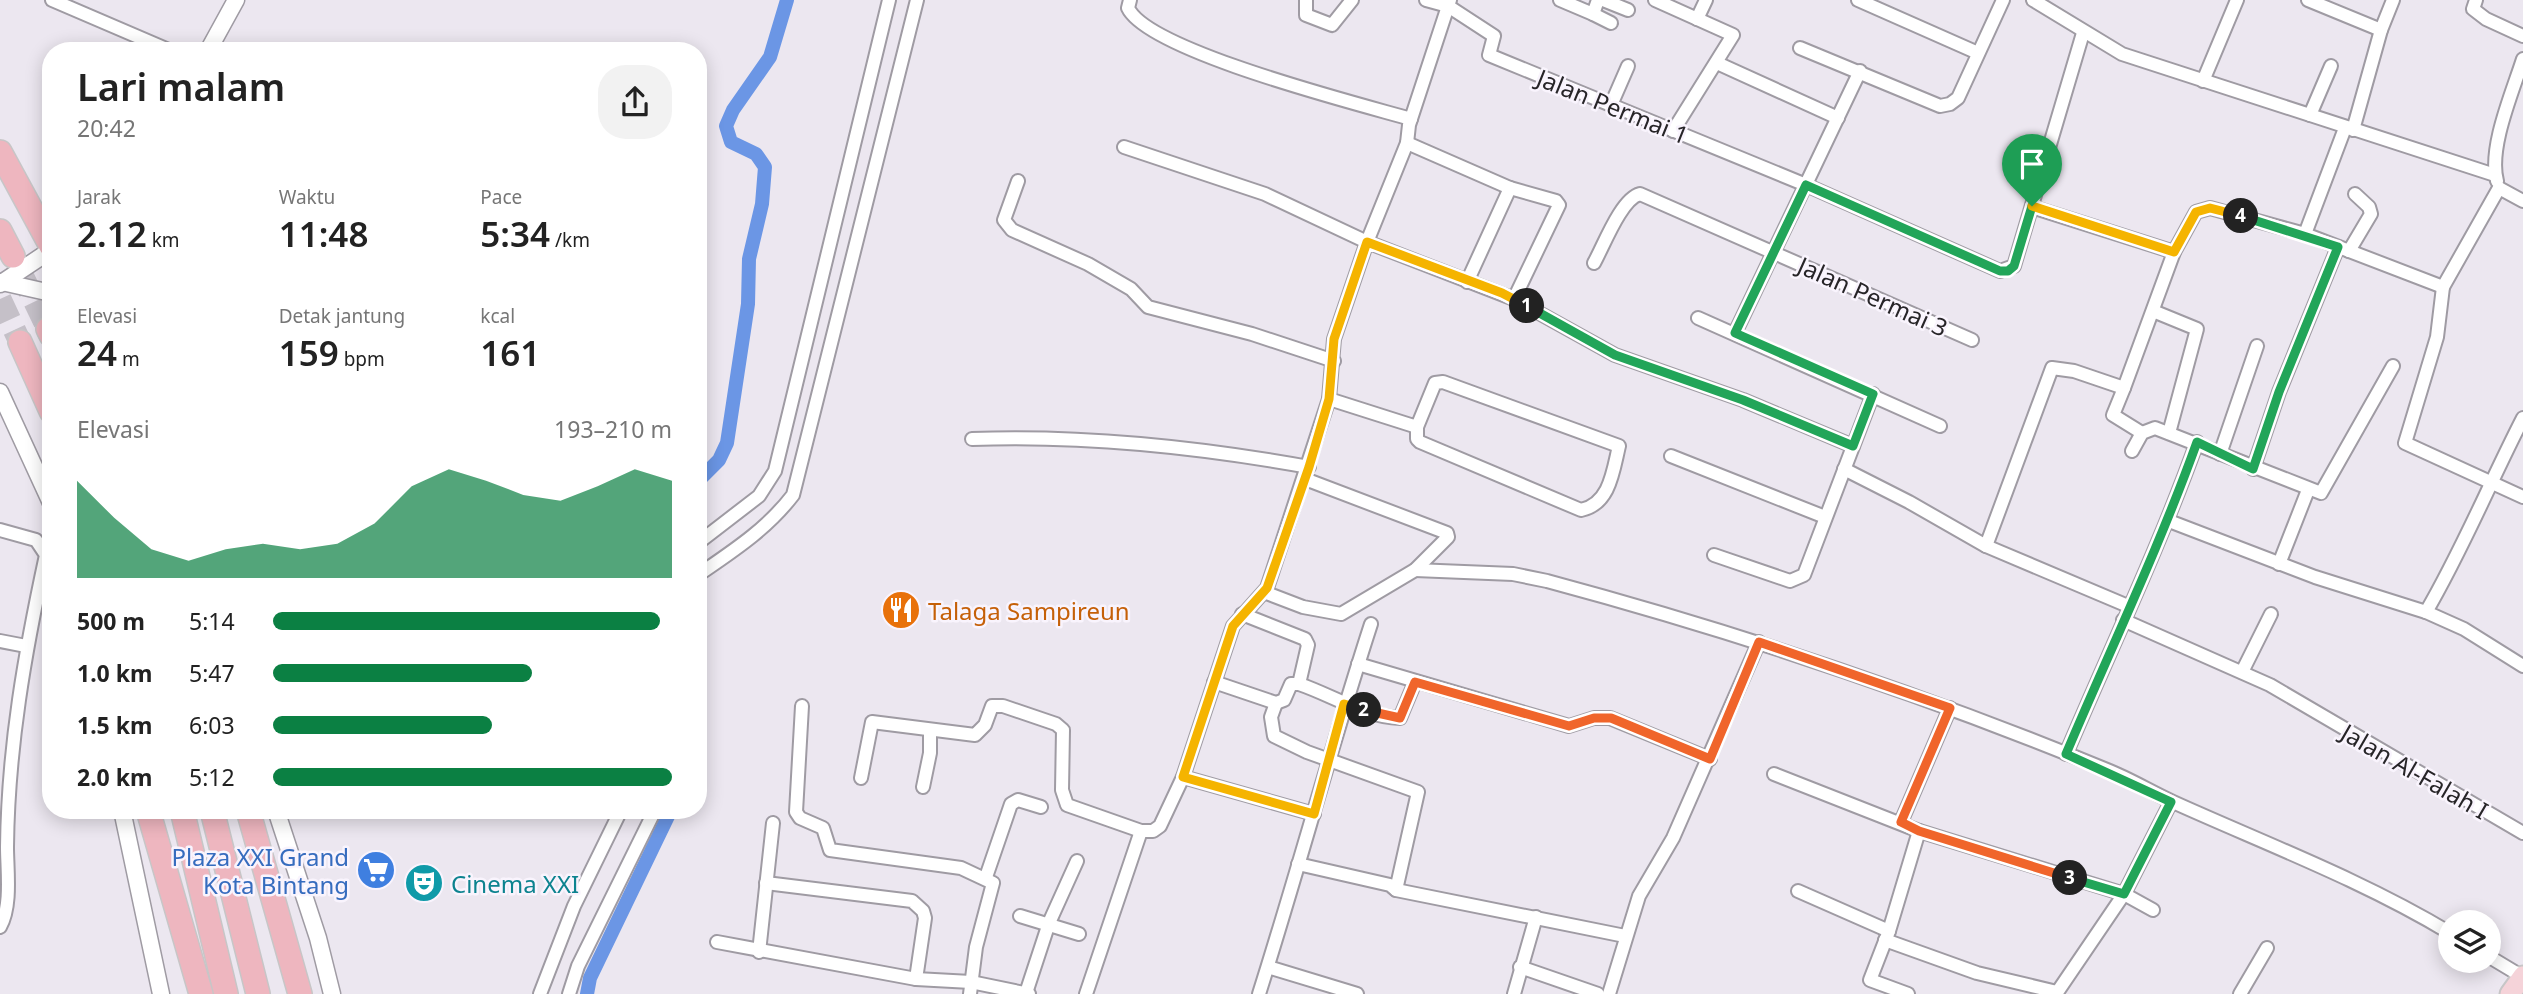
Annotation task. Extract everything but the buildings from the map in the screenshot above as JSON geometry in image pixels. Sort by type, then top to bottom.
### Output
[{"type":"highway","points":[[0,152],[41,216]]},
{"type":"highway","points":[[0,231],[13,256]]},
{"type":"highway","points":[[20,342],[42,391]]},
{"type":"highway","points":[[151,819],[201,994]]},
{"type":"highway","points":[[184,819],[226,994]]},
{"type":"highway","points":[[214,819],[258,994]]},
{"type":"highway","points":[[251,819],[300,994]]},
{"type":"main road","points":[[2510,994],[2523,976]]},
{"type":"street","points":[[52,0],[150,42]]},
{"type":"street","points":[[213,42],[236,0]]},
{"type":"street","points":[[707,536],[759,496],[775,471],[889,0]]},
{"type":"street","points":[[707,569],[750,540],[779,513],[793,495],[917,0]]},
{"type":"street","points":[[1130,0],[1128,8],[1139,24],[1185,46],[1273,78],[1411,119]]},
{"type":"street","points":[[1307,0],[1307,15],[1332,25],[1352,0]]},
{"type":"street","points":[[861,778],[872,722],[975,735],[985,725],[990,709],[997,705],[1056,724],[1063,730],[1065,742],[1062,790],[1065,803],[1141,831],[1153,831],[1160,826],[1183,777],[1233,626],[1264,592],[1307,473],[1329,399],[1334,339],[1367,242],[1407,143],[1411,119],[1449,3],[1426,0]]},
{"type":"street","points":[[1560,0],[1611,23]]},
{"type":"street","points":[[1593,14],[1600,0],[1628,10]]},
{"type":"street","points":[[1655,0],[1733,35],[1673,131]]},
{"type":"street","points":[[1697,19],[1706,0]]},
{"type":"street","points":[[1858,0],[1978,53]]},
{"type":"street","points":[[1800,48],[1940,106],[1950,104],[1958,98],[2003,0]]},
{"type":"street","points":[[2033,0],[2050,5],[2082,33],[2122,54],[2310,115],[2497,182],[2523,201]]},
{"type":"street","points":[[2203,81],[2237,0]]},
{"type":"street","points":[[2308,0],[2381,30]]},
{"type":"street","points":[[2305,234],[2348,129],[2393,0]]},
{"type":"street","points":[[2476,0],[2473,9],[2486,19],[2523,36]]},
{"type":"street","name":"Jalan Permai 1","points":[[1449,3],[1494,36],[1489,55],[1806,185],[2000,271],[2008,271],[2014,266],[2032,206]]},
{"type":"street","points":[[2082,33],[2032,206],[2174,252]]},
{"type":"street","points":[[2523,59],[2504,120],[2497,182],[2443,287],[2437,337],[2405,443],[2523,497]]},
{"type":"street","points":[[1717,63],[1838,118]]},
{"type":"street","points":[[1611,105],[1629,66]]},
{"type":"street","points":[[2310,115],[2332,66]]},
{"type":"street","points":[[1735,333],[1860,71]]},
{"type":"street","points":[[1407,143],[1510,188],[1556,201],[1559,205],[1514,299]]},
{"type":"street","points":[[1124,146],[1237,182],[1367,242],[1514,299],[1615,355],[1743,400],[1853,446]]},
{"type":"street","points":[[1018,181],[1004,220],[1012,230],[1088,264],[1130,289],[1148,307],[1155,310],[1252,334],[1334,361]]},
{"type":"street","points":[[1467,282],[1510,188]]},
{"type":"street","name":"Jalan Permai 3","points":[[1594,263],[1623,207],[1632,196],[1640,194],[1972,340]]},
{"type":"street","points":[[2253,469],[2279,392],[2343,249],[2371,214],[2369,207],[2355,194]]},
{"type":"street","points":[[2142,433],[2113,415],[2174,252],[2190,220],[2204,209],[2305,234],[2443,287]]},
{"type":"street","points":[[1,283],[42,254]]},
{"type":"street","points":[[1,283],[42,291]]},
{"type":"street","points":[[2153,311],[2197,329],[2169,433]]},
{"type":"street","points":[[1698,318],[1940,426]]},
{"type":"street","points":[[2220,454],[2256,346]]},
{"type":"street","points":[[2132,452],[2142,433],[2152,427],[2197,442],[2253,469],[2308,490],[2324,493],[2393,366]]},
{"type":"street","points":[[1986,546],[2052,368],[2074,371],[2123,388]]},
{"type":"street","points":[[1443,382],[1461,386],[1619,446],[1604,495],[1592,508],[1581,510],[1420,442],[1416,439],[1417,427],[1434,383],[1443,382]]},
{"type":"street","points":[[0,392],[42,483]]},
{"type":"street","points":[[1714,555],[1790,580],[1798,580],[1804,575],[1873,394]]},
{"type":"street","points":[[1329,399],[1417,427]]},
{"type":"street","points":[[2426,612],[2462,548],[2490,482],[2523,418]]},
{"type":"street","points":[[972,439],[1037,437],[1102,443],[1135,442],[1234,453],[1307,473],[1447,533],[1446,541],[1415,570],[1341,614],[1303,607],[1264,592]]},
{"type":"street","points":[[2066,754],[2128,606],[2169,521],[2197,442]]},
{"type":"street","points":[[1671,456],[1825,517]]},
{"type":"street","points":[[1844,469],[1986,546],[2128,606]]},
{"type":"street","points":[[2280,564],[2308,490]]},
{"type":"street","points":[[2169,521],[2280,564],[2426,612],[2464,629],[2522,664]]},
{"type":"street","points":[[0,530],[36,540],[42,549]]},
{"type":"street","points":[[1415,570],[1513,574],[1759,642],[1950,708],[2066,754],[2357,883],[2438,927]]},
{"type":"street","points":[[0,927],[4,917],[3,873],[11,751],[26,646],[42,573]]},
{"type":"street","points":[[1242,614],[1305,639],[1308,645],[1299,684]]},
{"type":"street","points":[[2242,672],[2271,614]]},
{"type":"street","name":"Jalan Al-Falah I","points":[[2123,620],[2242,672],[2523,832]]},
{"type":"street","points":[[1259,994],[1314,814],[1344,704],[1371,624]]},
{"type":"street","points":[[0,641],[26,646]]},
{"type":"street","points":[[1609,994],[1639,896],[1673,838],[1710,759],[1759,642]]},
{"type":"street","points":[[1358,664],[1569,726],[1594,718],[1611,718],[1710,759]]},
{"type":"street","points":[[1214,682],[1276,703],[1284,700],[1291,684],[1299,684],[1344,704],[1388,718],[1400,718],[1415,682]]},
{"type":"street","points":[[1276,703],[1271,717],[1274,736],[1418,792],[1396,890]]},
{"type":"street","points":[[802,706],[796,812],[800,818],[823,828],[830,850],[961,868],[986,877],[993,886],[976,947],[971,988]]},
{"type":"street","points":[[1901,822],[1950,708]]},
{"type":"street","points":[[923,787],[930,753],[930,731]]},
{"type":"street","points":[[1774,774],[1919,831],[2124,894],[2154,910]]},
{"type":"street","points":[[1183,777],[1314,814]]},
{"type":"street","points":[[986,877],[1011,804],[1018,800],[1041,807]]},
{"type":"street","points":[[1798,891],[1887,935],[1977,973],[2057,993],[2124,894],[2171,802]]},
{"type":"street","points":[[124,819],[162,994]]},
{"type":"street","points":[[279,819],[318,938],[332,994]]},
{"type":"street","points":[[540,994],[574,906],[617,819]]},
{"type":"street","points":[[569,994],[578,966],[651,819]]},
{"type":"street","points":[[759,951],[773,823]]},
{"type":"street","points":[[1086,994],[1141,831]]},
{"type":"street","points":[[1908,994],[1870,981],[1919,831]]},
{"type":"street","points":[[717,942],[916,979],[1028,994],[1049,923],[1077,861]]},
{"type":"street","points":[[1298,864],[1390,885],[1396,890],[1625,936]]},
{"type":"street","points":[[766,883],[912,901],[923,911],[925,919],[916,979]]},
{"type":"street","points":[[1020,916],[1079,934]]},
{"type":"street","points":[[1514,994],[1536,917]]},
{"type":"street","points":[[2240,994],[2267,948]]},
{"type":"street","points":[[2501,963],[2523,976]]},
{"type":"street","points":[[1268,967],[1357,994]]},
{"type":"street","points":[[1520,967],[1598,994]]},
{"type":"waterway","points":[[707,472],[719,460],[727,443],[748,304],[749,259],[762,204],[765,167],[756,154],[731,142],[726,126],[733,110],[770,57],[787,0]]},
{"type":"waterway","points":[[587,994],[590,978],[667,819]]},
{"type":"tunnel","points":[[20,271],[42,317]]},
{"type":"tunnel","points":[[0,299],[20,342]]},
{"type":"place","name":"Talaga Sampireun","points":[[901,610]]},
{"type":"place","name":"Plaza XXI Grand Kota Bintang","points":[[376,870]]},
{"type":"place","name":"Cinema XXI","points":[[424,883]]},
{"type":"route","points":[[1806,185],[2000,271],[2008,271],[2014,266],[2032,206],[2174,252],[2196,212],[2210,208],[2305,234],[2338,247],[2279,392],[2253,469],[2197,442],[2169,521],[2128,606],[2066,754],[2108,770],[2171,802],[2124,894],[1919,831],[1901,822],[1950,708],[1759,642],[1710,759],[1611,718],[1588,719],[1569,726],[1415,682],[1400,718],[1388,718],[1344,704],[1314,814],[1183,777],[1233,626],[1267,588],[1309,467],[1329,399],[1334,339],[1367,242],[1502,293],[1615,355],[1743,400],[1853,446],[1873,394],[1735,333],[1806,185]]}]
